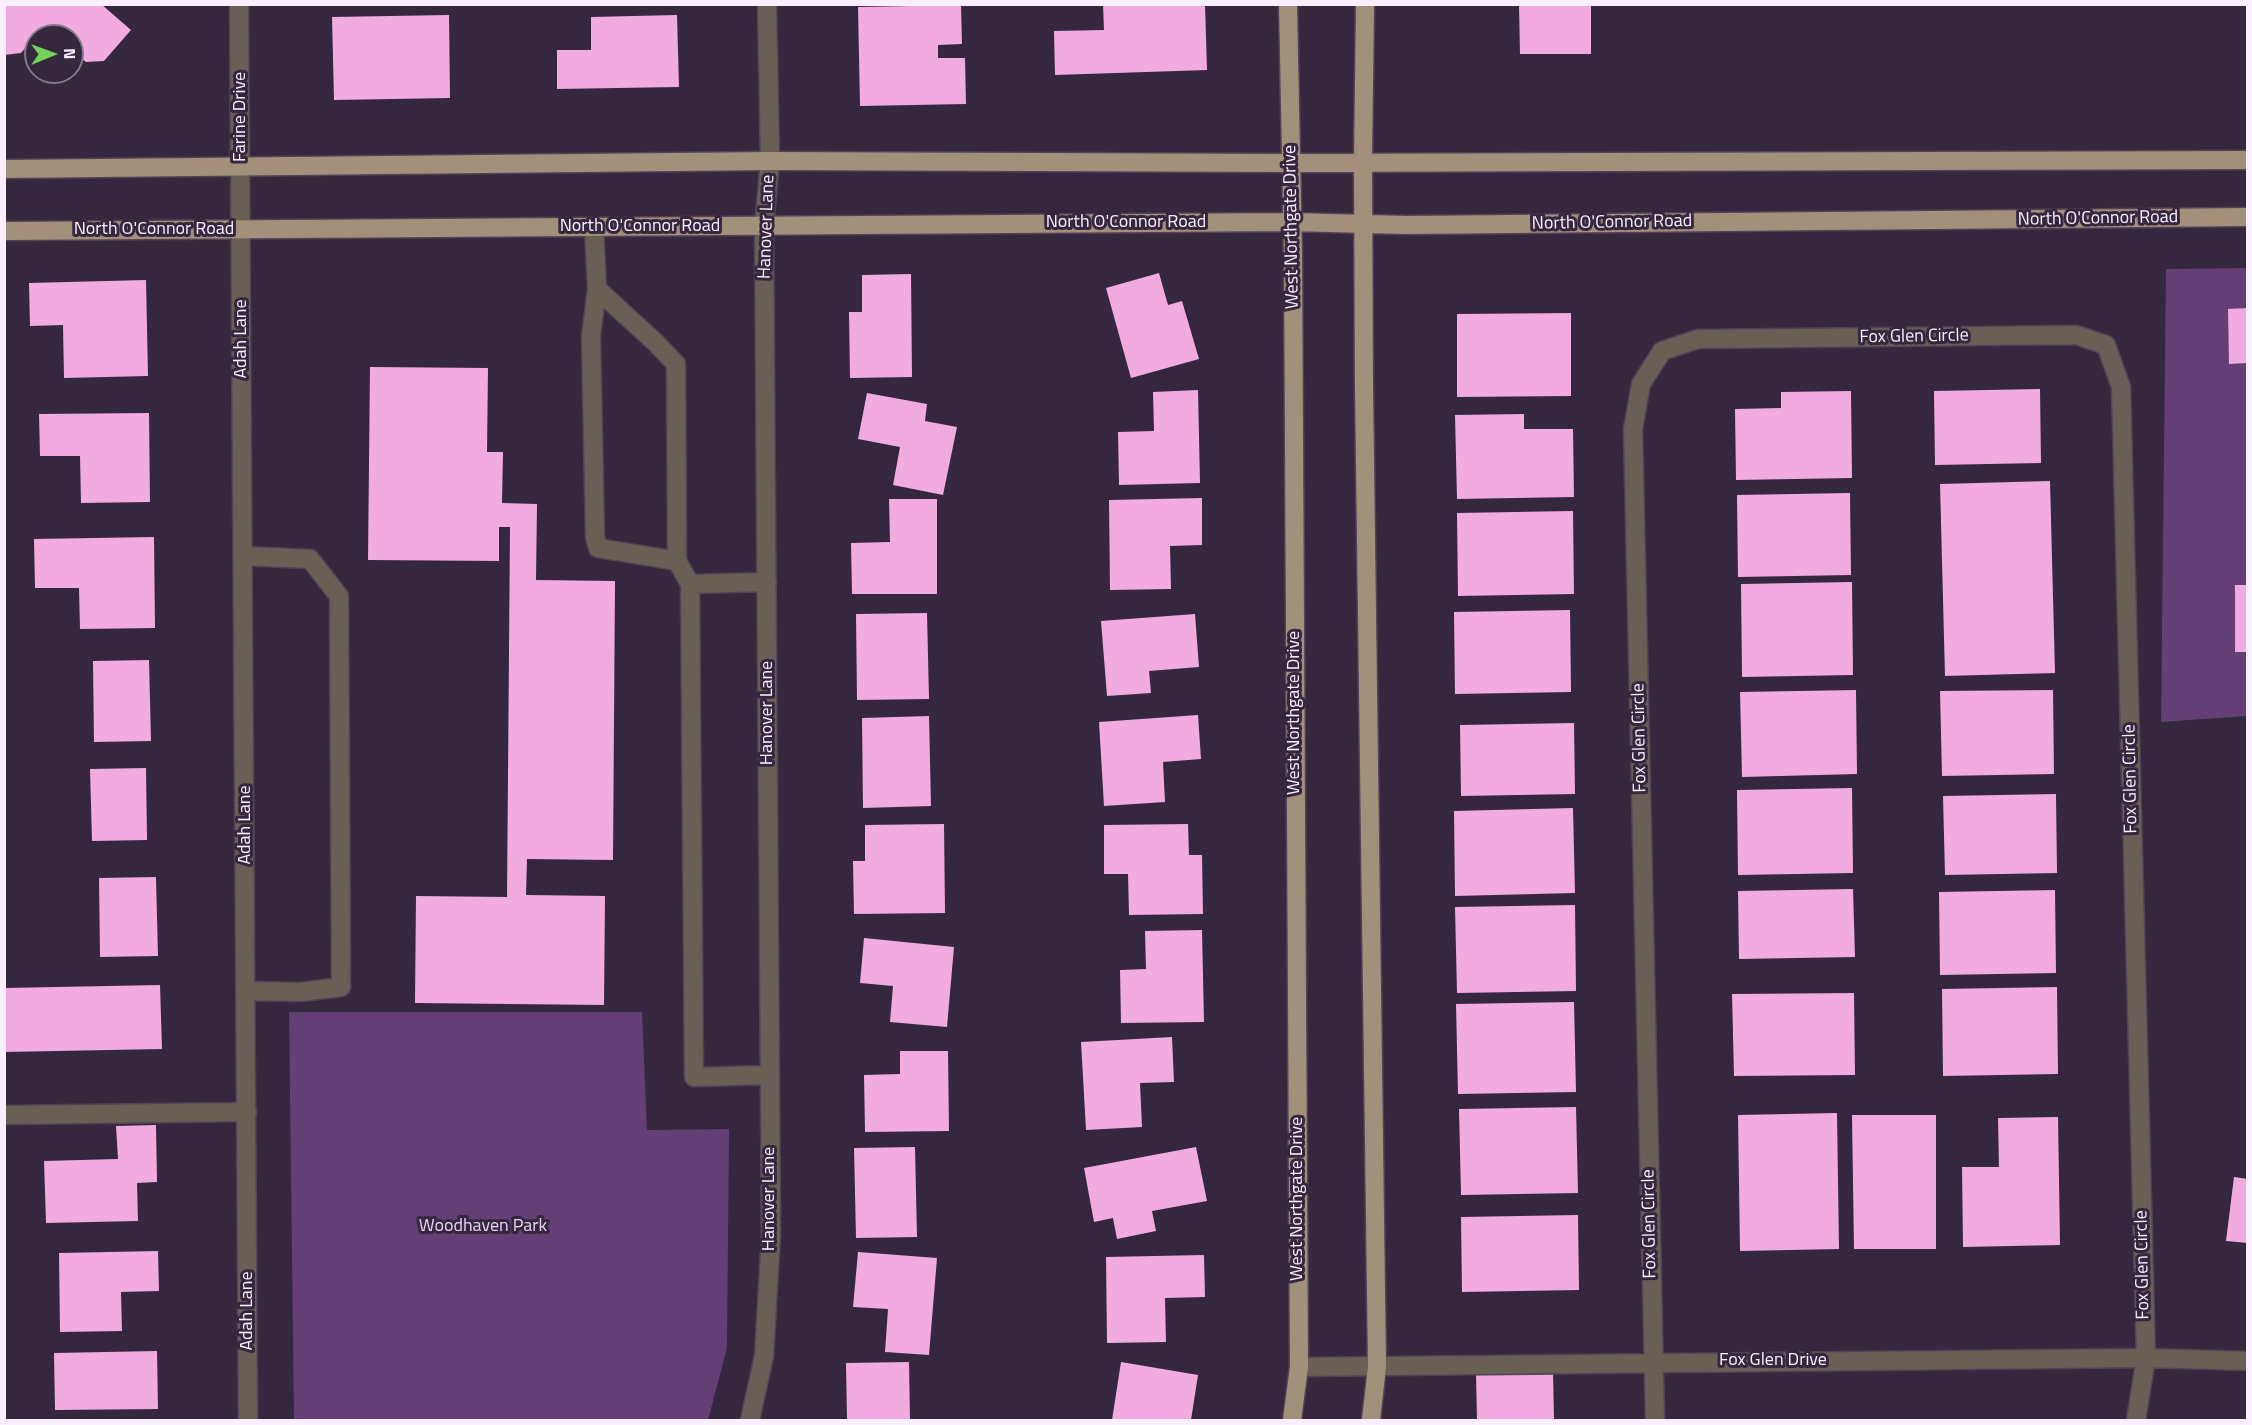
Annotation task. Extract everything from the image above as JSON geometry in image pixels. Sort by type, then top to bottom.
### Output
[{"type":"main road","name":"West Northgate Drive","points":[[1288,4],[1292,222],[1299,1367],[1292,1420]]},
{"type":"main road","points":[[1365,4],[1364,388],[1377,1367],[1371,1420]]},
{"type":"main road","points":[[4,169],[770,161],[1291,163],[2247,160]]},
{"type":"main road","name":"North O'Connor Road","points":[[4,231],[1292,222],[1365,225],[2247,217]]},
{"type":"street","name":"Farine Drive","points":[[240,4],[242,229]]},
{"type":"street","name":"Hanover Lane","points":[[750,1420],[765,1345],[771,1235],[764,226],[770,161],[767,4]]},
{"type":"street","points":[[594,227],[597,289],[591,336],[595,537],[598,549],[677,561]]},
{"type":"street","name":"Adah Lane","points":[[242,229],[248,1420]]},
{"type":"street","points":[[597,289],[676,364],[677,561],[690,584],[694,1077],[770,1075]]},
{"type":"street","name":"Fox Glen Circle","points":[[1653,1362],[1633,429],[1641,384],[1662,351],[1698,339],[2076,335],[2106,345],[2121,387],[2146,1358],[2136,1420]]},
{"type":"street","points":[[243,556],[310,559],[339,596],[341,987],[300,992],[246,991]]},
{"type":"street","points":[[690,584],[767,582]]},
{"type":"street","points":[[4,1114],[247,1112]]},
{"type":"street","name":"Fox Glen Drive","points":[[1299,1367],[2146,1358],[2247,1361]]},
{"type":"street","points":[[1653,1362],[1654,1420]]},
{"type":"green space","points":[[2247,268],[2247,716],[2161,722],[2166,269]]},
{"type":"green space","name":"Woodhaven Park","points":[[289,1012],[642,1012],[647,1130],[729,1129],[727,1348],[708,1420],[294,1420]]},
{"type":"building","points":[[4,4],[101,4],[131,30],[104,61],[86,62],[84,60],[84,24],[24,24],[24,49],[21,53],[4,55]]},
{"type":"building","points":[[1103,4],[1205,4],[1207,70],[1055,75],[1054,31],[1104,30]]},
{"type":"building","points":[[1519,4],[1591,4],[1591,54],[1520,54]]},
{"type":"building","points":[[961,5],[962,44],[938,45],[938,58],[965,58],[966,104],[860,106],[858,7]]},
{"type":"building","points":[[449,15],[450,98],[334,100],[332,17]]},
{"type":"building","points":[[677,15],[679,87],[557,89],[557,50],[591,50],[591,17]]},
{"type":"building","points":[[1159,273],[1168,305],[1182,301],[1199,359],[1131,378],[1106,288]]},
{"type":"building","points":[[911,274],[912,377],[850,378],[849,312],[862,312],[862,275]]},
{"type":"building","points":[[146,280],[148,376],[64,378],[63,325],[30,326],[29,283]]},
{"type":"building","points":[[2248,308],[2248,363],[2229,364],[2228,309]]},
{"type":"building","points":[[1571,313],[1571,396],[1457,397],[1457,314]]},
{"type":"building","points":[[370,367],[488,368],[487,452],[503,452],[502,503],[537,504],[536,580],[615,581],[613,860],[527,859],[526,895],[605,896],[604,1005],[415,1003],[416,896],[507,897],[510,527],[499,527],[499,561],[368,560]]},
{"type":"building","points":[[2040,389],[2041,463],[1935,465],[1934,391]]},
{"type":"building","points":[[1198,390],[1200,483],[1119,485],[1118,432],[1154,431],[1153,392]]},
{"type":"building","points":[[1851,391],[1852,478],[1736,480],[1735,409],[1781,408],[1781,392]]},
{"type":"building","points":[[867,393],[927,404],[925,421],[957,427],[943,495],[893,485],[900,447],[858,439]]},
{"type":"building","points":[[149,413],[150,502],[81,503],[80,456],[40,456],[39,414]]},
{"type":"building","points":[[1524,414],[1524,429],[1573,429],[1574,497],[1457,499],[1455,415]]},
{"type":"building","points":[[2050,481],[2055,673],[1945,676],[1940,484]]},
{"type":"building","points":[[1850,493],[1851,575],[1738,577],[1737,495]]},
{"type":"building","points":[[1202,498],[1202,545],[1170,546],[1171,589],[1110,590],[1109,500]]},
{"type":"building","points":[[889,499],[937,499],[937,594],[852,594],[851,543],[890,542]]},
{"type":"building","points":[[1573,511],[1574,594],[1458,596],[1457,513]]},
{"type":"building","points":[[154,537],[155,628],[80,629],[79,588],[35,588],[34,539]]},
{"type":"building","points":[[1852,582],[1853,675],[1742,677],[1741,584]]},
{"type":"building","points":[[2235,585],[2248,585],[2248,652],[2235,652]]},
{"type":"building","points":[[1570,610],[1571,692],[1455,694],[1454,612]]},
{"type":"building","points":[[927,613],[929,699],[857,700],[856,614]]},
{"type":"building","points":[[1195,614],[1199,667],[1149,671],[1151,693],[1107,696],[1101,621]]},
{"type":"building","points":[[149,660],[151,741],[94,742],[93,661]]},
{"type":"building","points":[[1856,690],[1857,774],[1742,777],[1740,692]]},
{"type":"building","points":[[2053,690],[2054,774],[1942,776],[1940,691]]},
{"type":"building","points":[[1198,715],[1201,759],[1163,762],[1165,802],[1104,806],[1099,722]]},
{"type":"building","points":[[929,716],[931,806],[863,808],[862,718]]},
{"type":"building","points":[[1574,723],[1575,794],[1461,796],[1460,725]]},
{"type":"building","points":[[146,768],[147,840],[92,841],[90,769]]},
{"type":"building","points":[[1852,788],[1853,873],[1738,875],[1737,790]]},
{"type":"building","points":[[2056,794],[2057,873],[1945,875],[1943,796]]},
{"type":"building","points":[[1573,808],[1575,893],[1455,896],[1454,811]]},
{"type":"building","points":[[944,824],[945,913],[854,914],[853,861],[865,861],[865,825]]},
{"type":"building","points":[[1188,824],[1189,855],[1202,855],[1203,914],[1129,915],[1128,874],[1104,874],[1104,825]]},
{"type":"building","points":[[156,877],[158,956],[100,957],[99,878]]},
{"type":"building","points":[[1853,889],[1855,957],[1739,959],[1738,891]]},
{"type":"building","points":[[2055,890],[2056,973],[1940,975],[1939,892]]},
{"type":"building","points":[[1575,905],[1576,991],[1457,993],[1455,907]]},
{"type":"building","points":[[1202,930],[1204,1022],[1121,1023],[1120,970],[1146,969],[1145,931]]},
{"type":"building","points":[[864,938],[954,947],[947,1027],[890,1022],[893,986],[860,983]]},
{"type":"building","points":[[160,985],[162,1049],[4,1052],[4,988]]},
{"type":"building","points":[[2057,987],[2058,1074],[1943,1076],[1942,989]]},
{"type":"building","points":[[1854,993],[1855,1075],[1734,1076],[1732,994]]},
{"type":"building","points":[[1574,1002],[1576,1092],[1458,1094],[1456,1004]]},
{"type":"building","points":[[1172,1037],[1174,1082],[1140,1083],[1142,1127],[1086,1130],[1081,1042]]},
{"type":"building","points":[[900,1051],[948,1051],[949,1131],[865,1132],[864,1075],[900,1074]]},
{"type":"building","points":[[1576,1107],[1578,1193],[1461,1195],[1459,1109]]},
{"type":"building","points":[[1837,1113],[1839,1249],[1740,1251],[1738,1115]]},
{"type":"building","points":[[1852,1115],[1936,1115],[1936,1249],[1854,1249]]},
{"type":"building","points":[[2058,1117],[2060,1245],[1963,1247],[1962,1167],[1999,1167],[1998,1118]]},
{"type":"building","points":[[156,1125],[157,1182],[137,1183],[138,1221],[46,1223],[44,1161],[118,1159],[116,1126]]},
{"type":"building","points":[[915,1147],[917,1237],[856,1238],[854,1148]]},
{"type":"building","points":[[1196,1147],[1207,1201],[1152,1211],[1156,1231],[1117,1239],[1113,1218],[1094,1222],[1084,1168]]},
{"type":"building","points":[[2234,1177],[2248,1179],[2248,1243],[2226,1241]]},
{"type":"building","points":[[1578,1215],[1579,1290],[1462,1292],[1461,1217]]},
{"type":"building","points":[[158,1251],[159,1291],[121,1292],[122,1331],[60,1332],[59,1253]]},
{"type":"building","points":[[858,1252],[937,1258],[929,1355],[885,1352],[888,1309],[853,1307]]},
{"type":"building","points":[[1204,1255],[1205,1297],[1165,1298],[1166,1342],[1107,1343],[1106,1257]]},
{"type":"building","points":[[157,1351],[158,1409],[55,1410],[54,1353]]},
{"type":"building","points":[[909,1362],[910,1420],[847,1420],[846,1363]]},
{"type":"building","points":[[1121,1362],[1198,1375],[1191,1420],[1112,1420]]},
{"type":"building","points":[[1553,1372],[1554,1420],[1477,1420],[1476,1374]]}]
